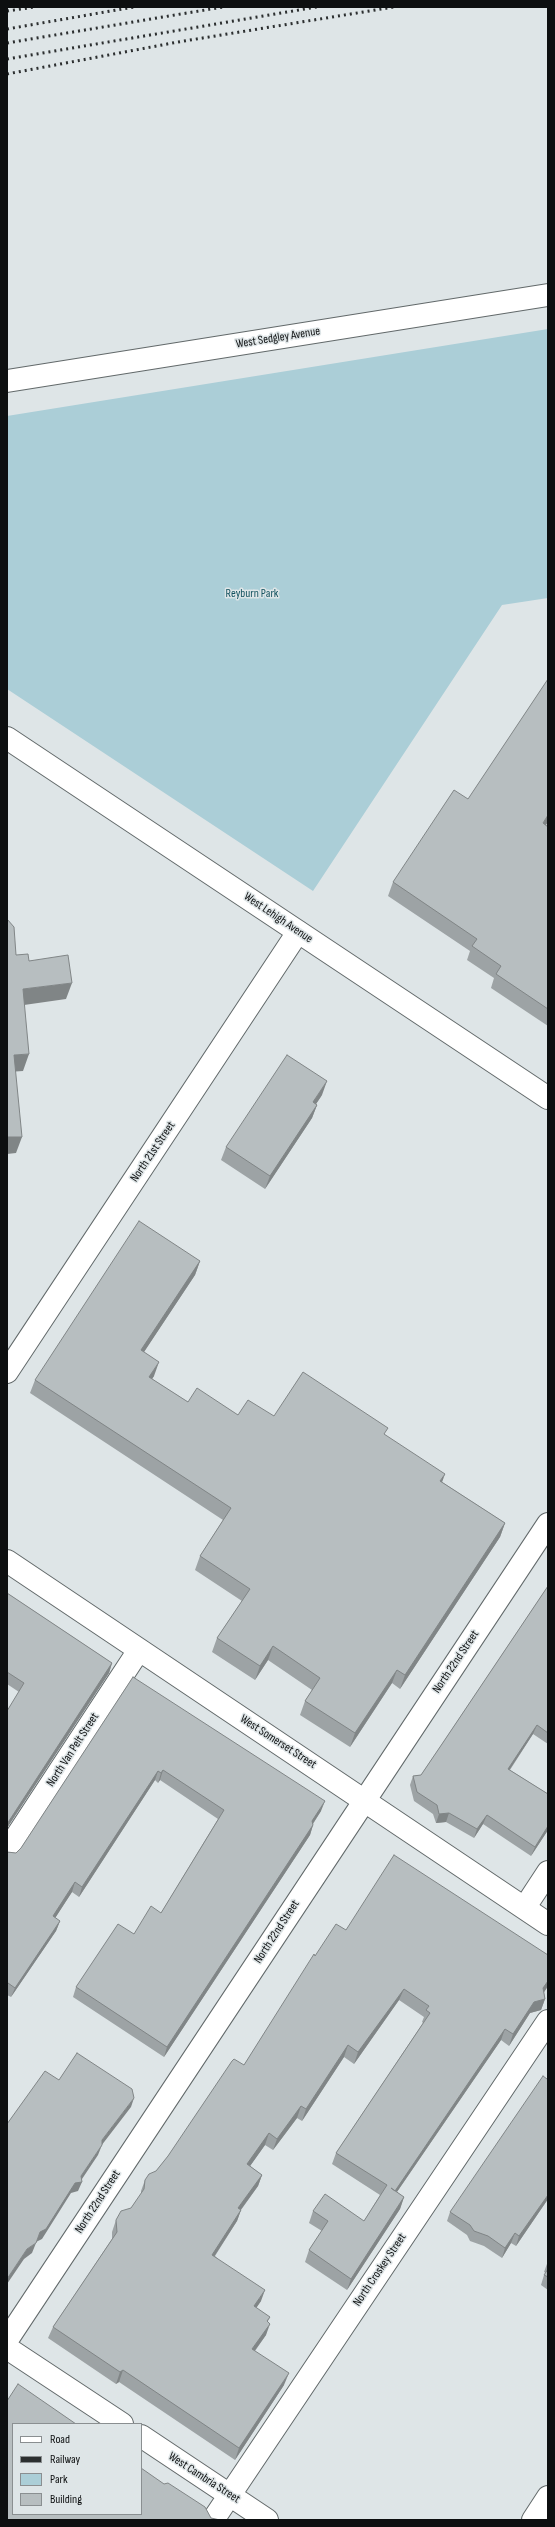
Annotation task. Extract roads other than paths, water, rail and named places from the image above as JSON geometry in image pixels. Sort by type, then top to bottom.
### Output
[{"type":"street","name":"West Sedgley Avenue","points":[[7,381],[548,295]]},
{"type":"street","name":"West Lehigh Avenue","points":[[7,738],[548,1098]]},
{"type":"street","name":"North 21st Street","points":[[7,1372],[298,932]]},
{"type":"street","name":"North 22nd Street","points":[[7,2340],[364,1799],[548,1524]]},
{"type":"street","name":"West Somerset Street","points":[[7,1561],[525,1907],[548,1924]]},
{"type":"street","name":"North Van Pelt Street","points":[[7,1850],[139,1650]]},
{"type":"street","points":[[525,1907],[548,1872]]},
{"type":"street","name":"North Croskey Street","points":[[213,2520],[548,2021]]},
{"type":"street","points":[[7,2348],[120,2423]]},
{"type":"street","name":"West Cambria Street","points":[[142,2437],[268,2520]]},
{"type":"street","points":[[533,2520],[548,2497]]},
{"type":"railway","points":[[7,11],[35,7]]},
{"type":"railway","points":[[7,29],[134,7]]},
{"type":"railway","points":[[7,43],[223,7]]},
{"type":"railway","points":[[7,59],[317,7]]},
{"type":"railway","points":[[7,74],[178,42],[394,7]]},
{"type":"park label","name":"Reyburn Park","points":[[252,594]]}]
